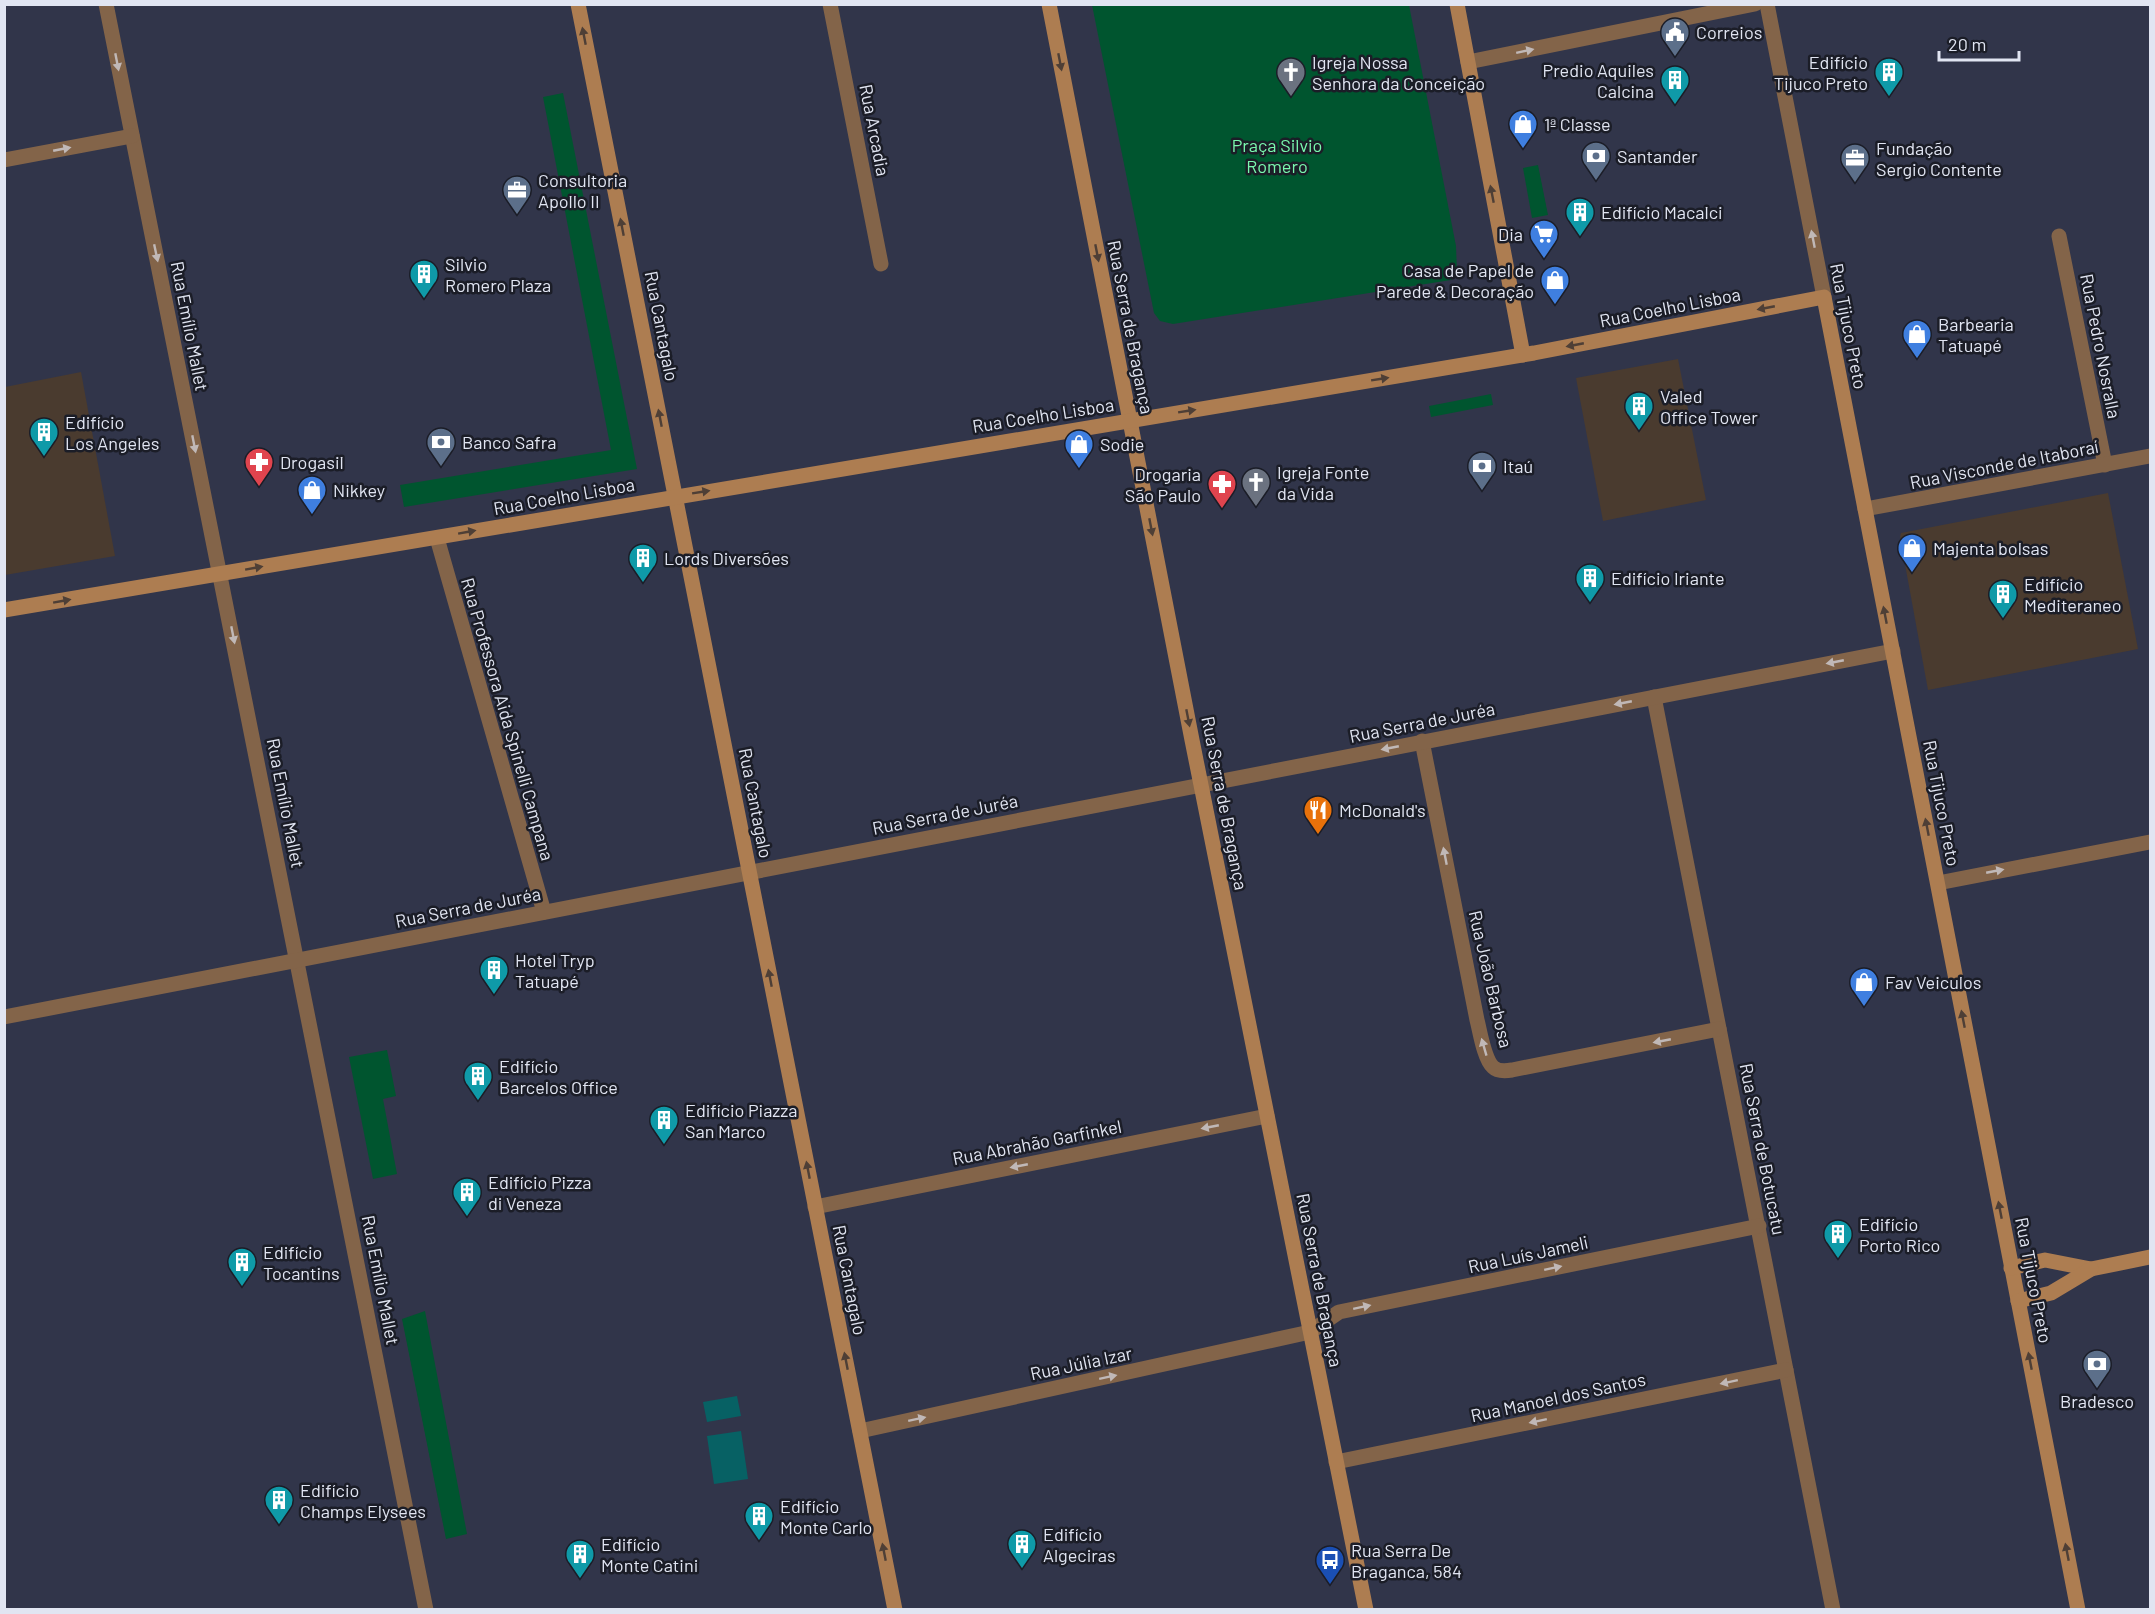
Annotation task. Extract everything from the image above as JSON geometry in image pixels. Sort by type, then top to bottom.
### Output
[{"type":"street","name":"Rua Emílio Mallet","points":[[106,4],[426,1610]]},
{"type":"street","name":"Rua Cantagalo","points":[[578,4],[895,1610]]},
{"type":"street","name":"Rua Arcadia","points":[[830,4],[881,264]]},
{"type":"street","name":"Rua Serra de Bragança","points":[[1048,4],[1366,1610]]},
{"type":"street","points":[[1130,420],[1523,355],[1457,4]]},
{"type":"street","points":[[1468,62],[1755,4]]},
{"type":"street","name":"Rua Tijuco Preto","points":[[1767,4],[2078,1610]]},
{"type":"street","points":[[4,160],[132,136]]},
{"type":"street","name":"Rua Pedro Nosralla","points":[[2059,236],[2105,465]]},
{"type":"street","name":"Rua Coelho Lisboa","points":[[1523,355],[1824,297]]},
{"type":"street","name":"Rua Coelho Lisboa","points":[[4,610],[1130,420]]},
{"type":"street","name":"Rua Visconde de Itaboraí","points":[[1865,509],[2151,456]]},
{"type":"street","name":"Rua Professora Aida Spinelli Campana","points":[[437,537],[544,912]]},
{"type":"street","name":"Rua Serra de Juréa","points":[[4,1017],[1893,651]]},
{"type":"street","name":"Rua Serra de Botucatu","points":[[1654,697],[1833,1610]]},
{"type":"street","name":"Rua João Barbosa","points":[[1422,741],[1477,1020],[1486,1055],[1492,1067],[1501,1071],[1512,1070],[1719,1029]]},
{"type":"street","points":[[1938,883],[2151,842]]},
{"type":"street","name":"Rua Abrahão Garfinkel","points":[[815,1207],[1267,1116]]},
{"type":"street","name":"Rua Luís Jameli","points":[[1310,1332],[1339,1312],[1759,1226]]},
{"type":"street","points":[[2018,1300],[2051,1293],[2091,1269],[2151,1257]]},
{"type":"street","points":[[2011,1268],[2045,1260],[2091,1269]]},
{"type":"street","name":"Rua Júlia Izar","points":[[860,1431],[1310,1332]]},
{"type":"street","name":"Rua Manoel dos Santos","points":[[1336,1462],[1786,1370]]},
{"type":"shaded area","points":[[1678,359],[1706,500],[1603,521],[1576,378]]},
{"type":"shaded area","points":[[81,372],[115,556],[5,575],[5,387]]},
{"type":"shaded area","points":[[2108,493],[2138,649],[1928,690],[1901,533]]},
{"type":"shaded area","points":[[737,1396],[741,1416],[707,1422],[703,1402]]},
{"type":"shaded area","points":[[741,1431],[748,1479],[714,1484],[707,1436]]},
{"type":"green space","name":"Praça Silvio Romero","points":[[1092,5],[1409,5],[1456,246],[1457,272],[1451,280],[1173,324],[1160,321],[1154,313]]},
{"type":"green space","points":[[563,93],[637,469],[404,507],[400,485],[611,450],[543,97]]},
{"type":"green space","points":[[1538,165],[1548,215],[1532,218],[1523,168]]},
{"type":"green space","points":[[1491,394],[1493,405],[1431,417],[1429,406]]},
{"type":"green space","points":[[387,1050],[396,1096],[383,1099],[397,1174],[373,1179],[349,1057]]},
{"type":"green space","points":[[425,1311],[467,1534],[446,1539],[402,1319]]},
{"type":"place","name":"Correios","points":[[1675,58]]},
{"type":"place","name":"Igreja Nossa Senhora da Conceição","points":[[1291,98]]},
{"type":"place","name":"Edifício Tijuco Preto","points":[[1889,98]]},
{"type":"place","name":"Predio Aquiles Calcina","points":[[1675,106]]},
{"type":"place","name":"1ª Classe","points":[[1523,150]]},
{"type":"place","name":"Santander","points":[[1596,182]]},
{"type":"place","name":"Fundação Sergio Contente","points":[[1855,184]]},
{"type":"place","name":"Consultoria Apollo II","points":[[517,216]]},
{"type":"place","name":"Edifício Macalci","points":[[1580,238]]},
{"type":"place","name":"Dia","points":[[1544,260]]},
{"type":"place","name":"Silvio Romero Plaza","points":[[424,300]]},
{"type":"place","name":"Casa de Papel de Parede & Decoração","points":[[1555,306]]},
{"type":"place","name":"Barbearia Tatuapé","points":[[1917,360]]},
{"type":"place","name":"Valed Office Tower","points":[[1639,432]]},
{"type":"place","name":"Edifício Los Angeles","points":[[44,458]]},
{"type":"place","name":"Banco Safra","points":[[441,468]]},
{"type":"place","name":"Sodie","points":[[1079,470]]},
{"type":"place","name":"Drogasil","points":[[259,488]]},
{"type":"place","name":"Itaú","points":[[1482,492]]},
{"type":"place","name":"Igreja Fonte da Vida","points":[[1256,508]]},
{"type":"place","name":"Drogaria São Paulo","points":[[1222,510]]},
{"type":"place","name":"Nikkey","points":[[312,516]]},
{"type":"place","name":"Majenta bolsas","points":[[1912,574]]},
{"type":"place","name":"Lords Diversões","points":[[643,584]]},
{"type":"place","name":"Edifício Iriante","points":[[1590,604]]},
{"type":"place","name":"Edifício Mediteraneo","points":[[2003,620]]},
{"type":"place","name":"McDonald's","points":[[1318,836]]},
{"type":"place","name":"Hotel Tryp Tatuapé","points":[[494,996]]},
{"type":"place","name":"Fav Veiculos","points":[[1864,1008]]},
{"type":"place","name":"Edifício Barcelos Office","points":[[478,1102]]},
{"type":"place","name":"Edifício Piazza San Marco","points":[[664,1146]]},
{"type":"place","name":"Edifício Pizza di Veneza","points":[[467,1218]]},
{"type":"place","name":"Edifício Porto Rico","points":[[1838,1260]]},
{"type":"place","name":"Edifício Tocantins","points":[[242,1288]]},
{"type":"place","name":"Bradesco","points":[[2097,1390]]},
{"type":"place","name":"Edifício Champs Elysees","points":[[279,1526]]},
{"type":"place","name":"Edifício Monte Carlo","points":[[759,1542]]},
{"type":"place","name":"Edifício Algeciras","points":[[1022,1570]]},
{"type":"place","name":"Edifício Monte Catini","points":[[580,1580]]},
{"type":"place","name":"Rua Serra De Braganca, 584","points":[[1330,1586]]}]
